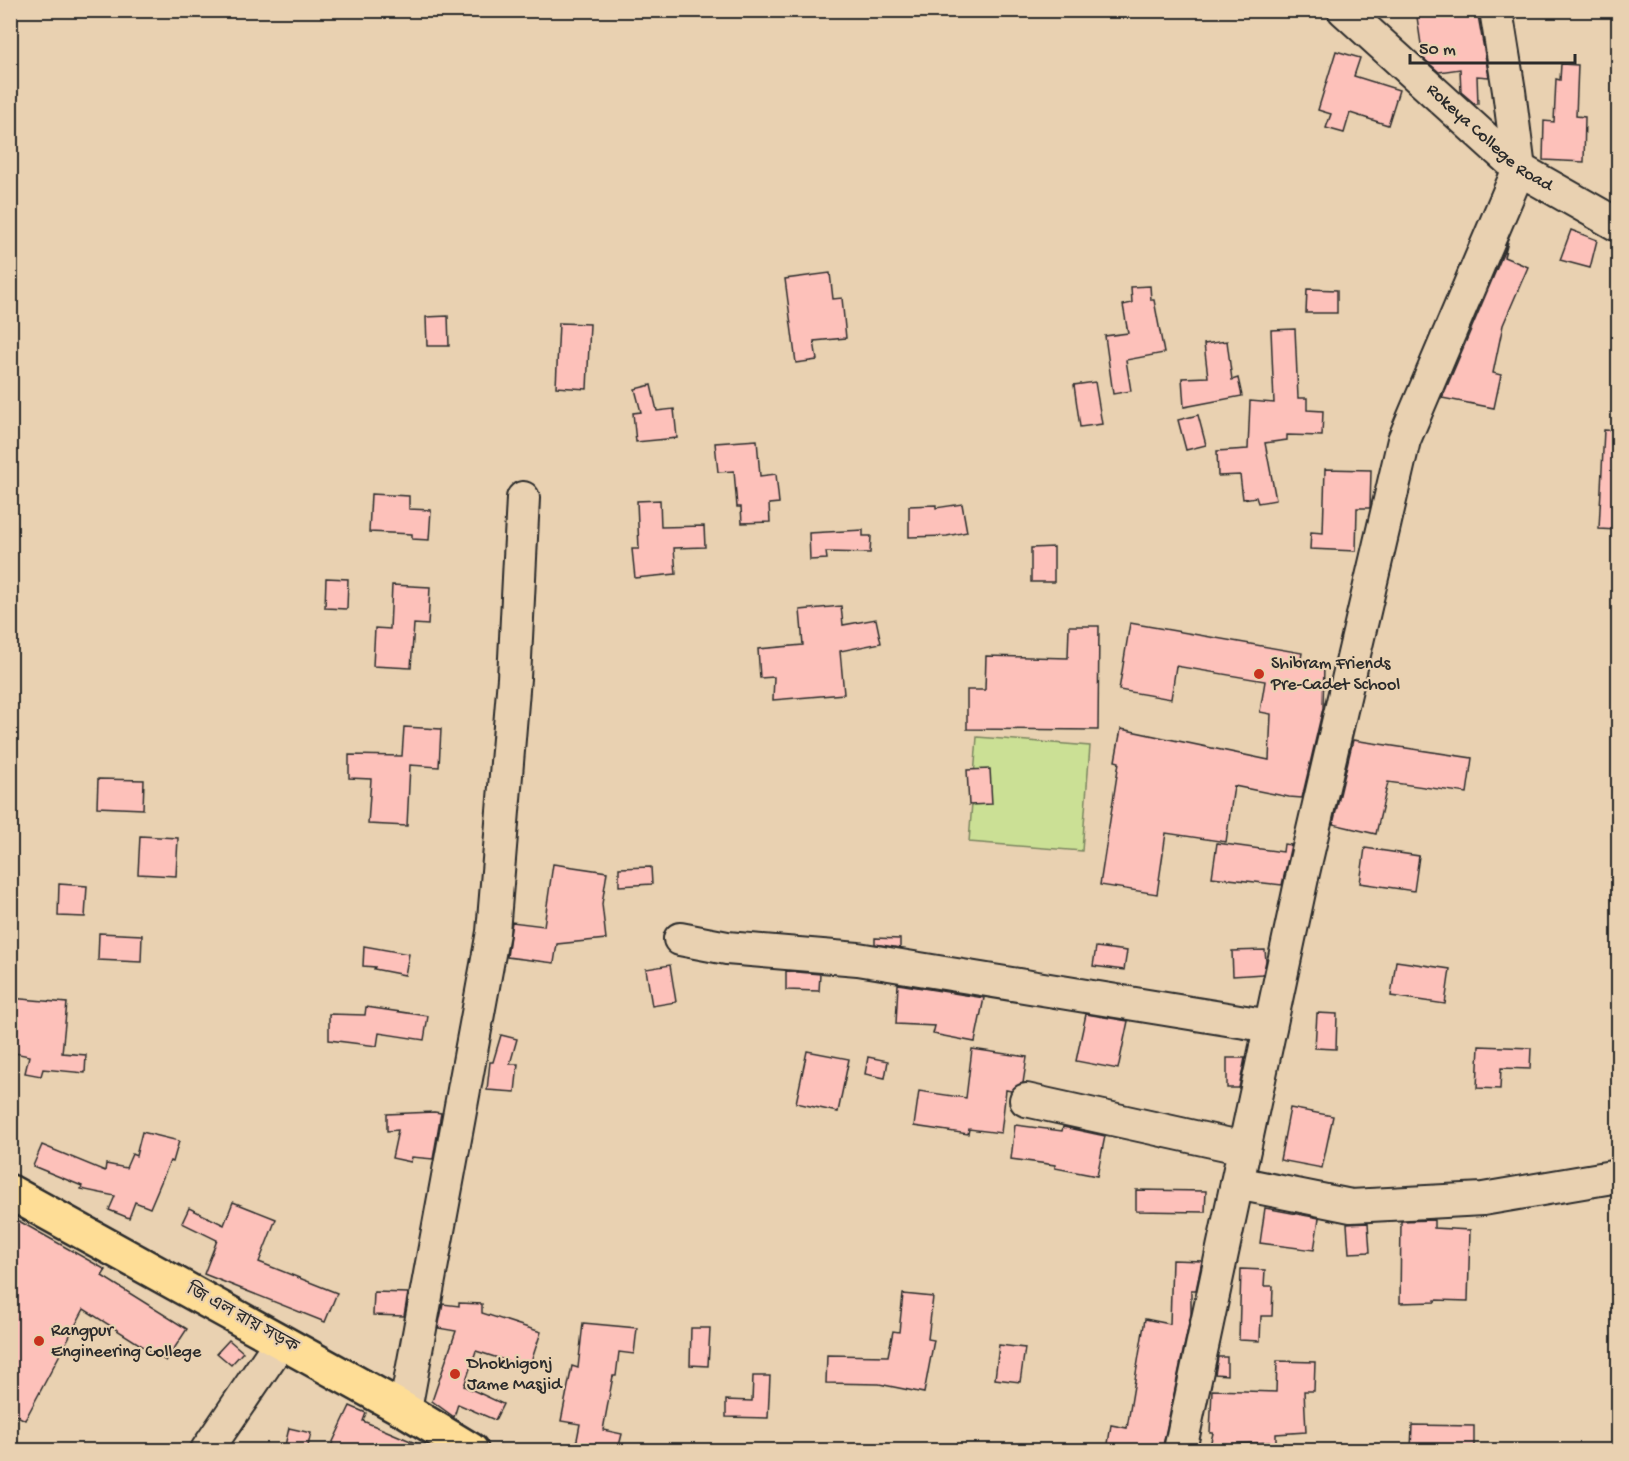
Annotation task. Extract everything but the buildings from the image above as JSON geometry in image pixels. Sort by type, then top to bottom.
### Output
[{"type":"main road","name":"জি এল রায় সড়ক","points":[[10,1192],[405,1410],[471,1450]]},
{"type":"street","name":"Rokeya College Road","points":[[1344,10],[1519,169],[1618,225]]},
{"type":"street","points":[[1180,1450],[1306,862],[1404,440],[1519,169],[1496,10]]},
{"type":"street","points":[[405,1410],[493,932],[514,678],[524,498]]},
{"type":"street","points":[[680,939],[727,948],[858,959],[1270,1026]]},
{"type":"street","points":[[1026,1100],[1244,1148]]},
{"type":"street","points":[[1237,1183],[1351,1206],[1483,1200],[1618,1176]]},
{"type":"street","points":[[207,1450],[281,1341]]},
{"type":"green space","points":[[977,737],[1090,746],[1082,851],[969,842]]},
{"type":"place","name":"Shibram Friends Pre-Cadet School","points":[[1259,674]]},
{"type":"place","name":"Rangpur Engineering College","points":[[39,1341]]},
{"type":"place","name":"Dhokhigonj Jame Masjid","points":[[455,1374]]}]
